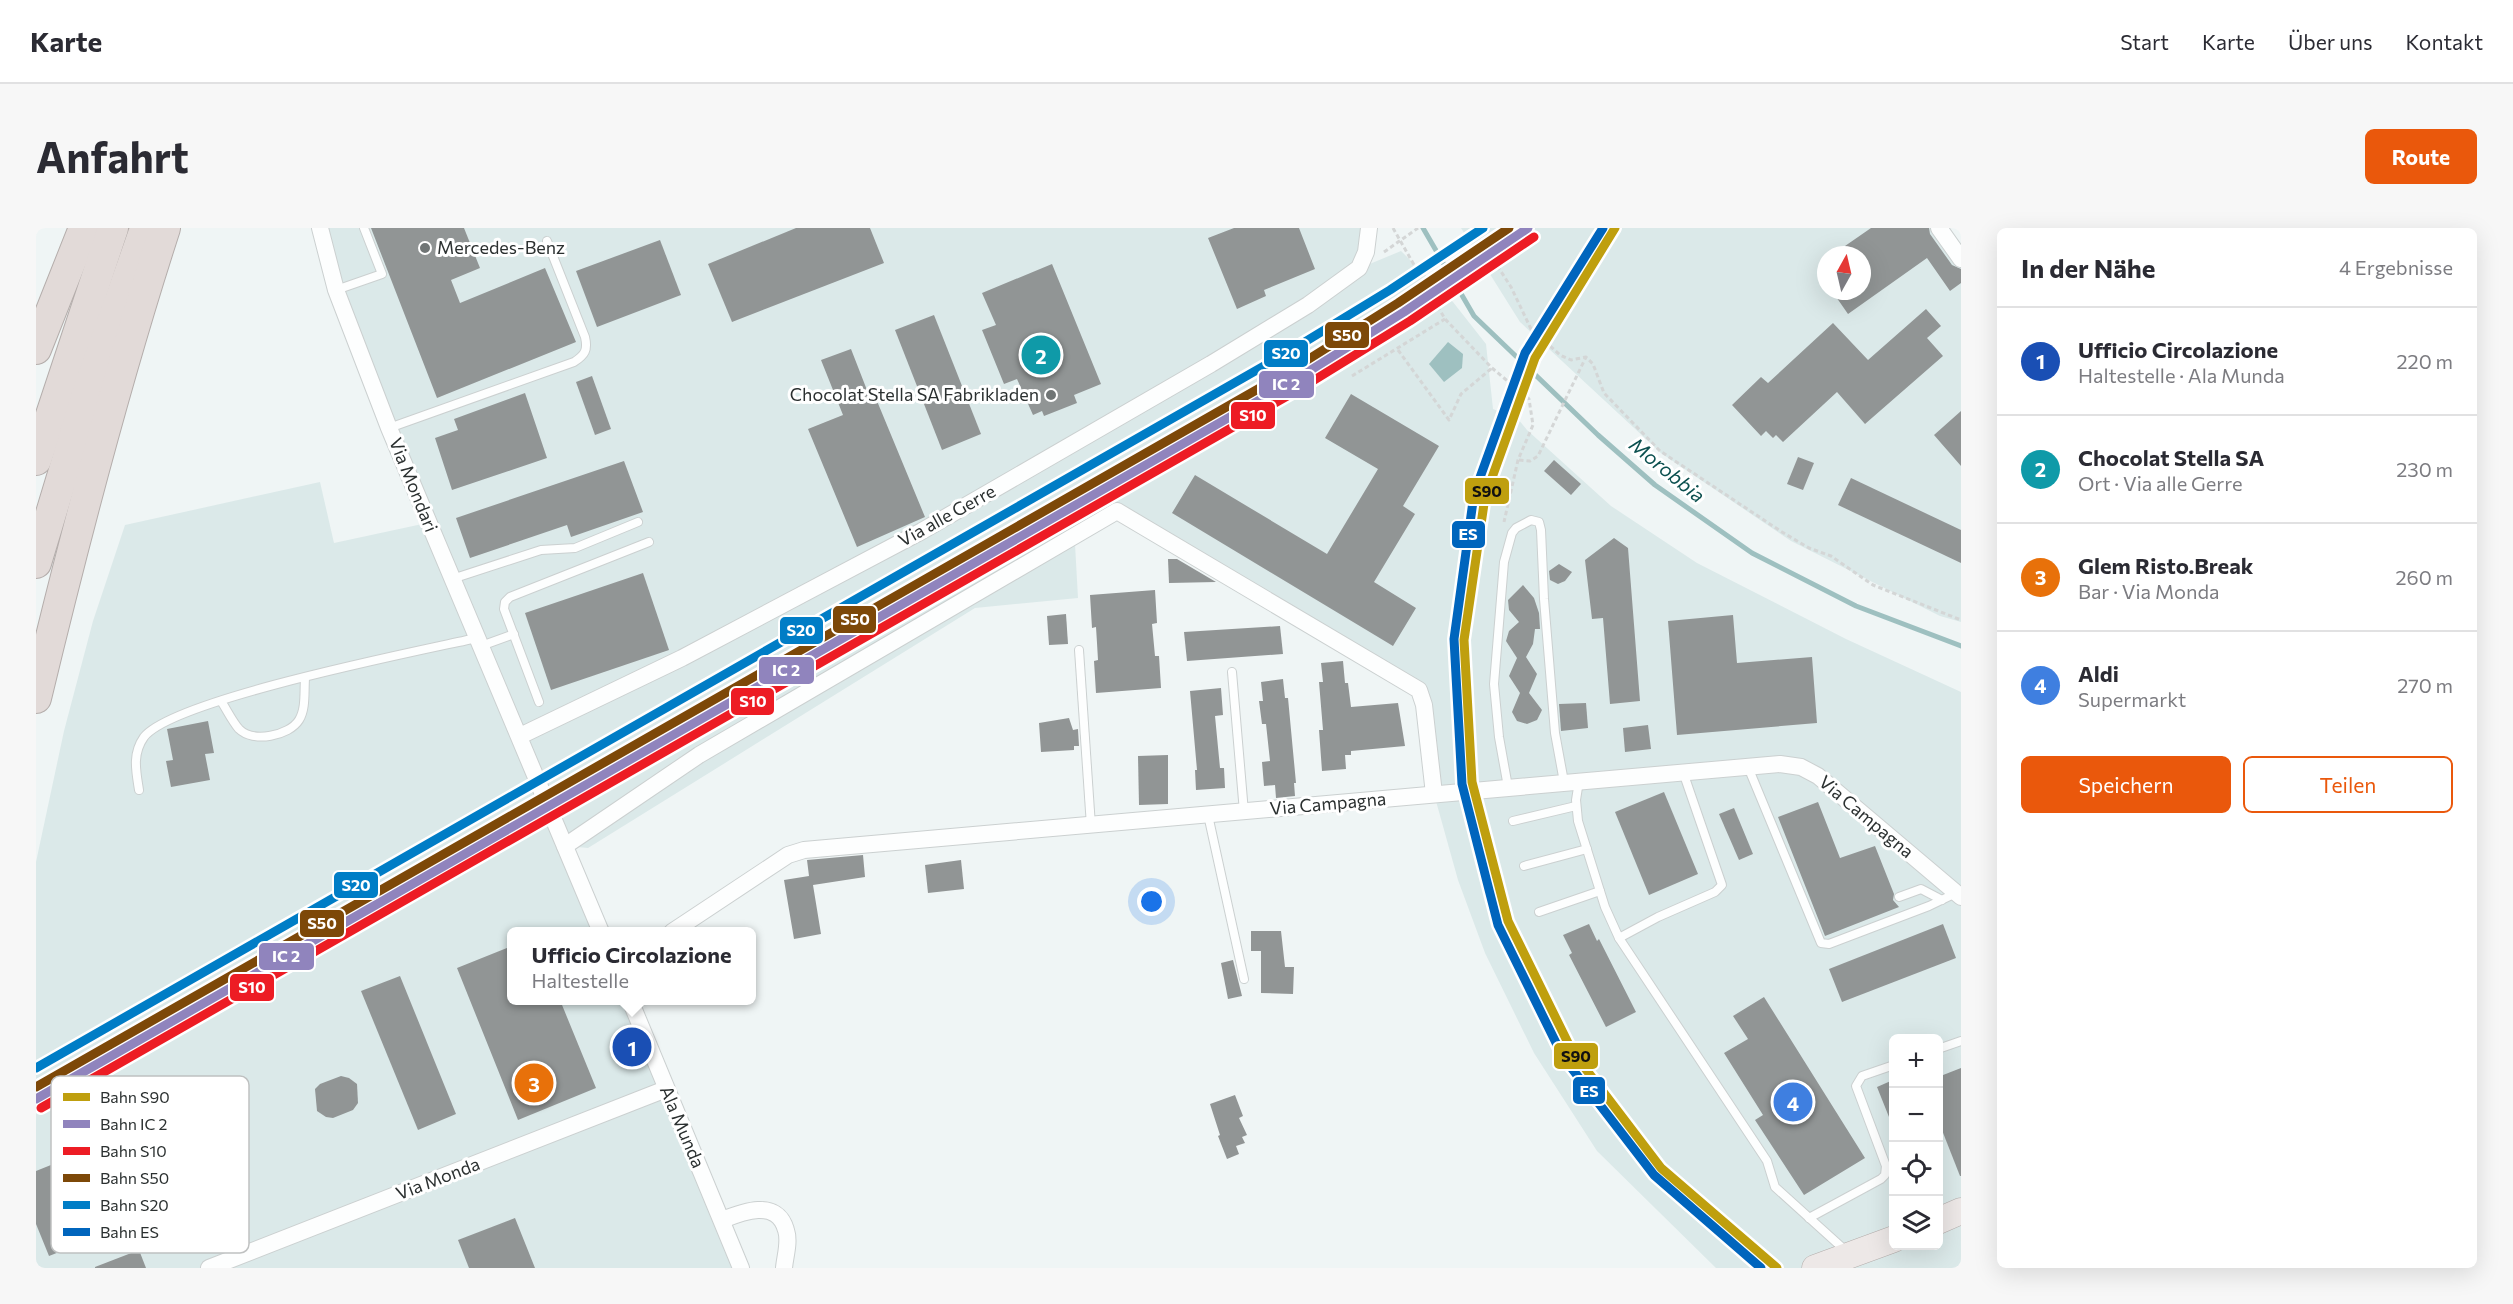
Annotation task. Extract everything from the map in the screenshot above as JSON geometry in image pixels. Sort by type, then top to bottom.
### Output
[{"type":"highway","points":[[36,349],[84,228]]},
{"type":"highway","points":[[36,460],[114,228]]},
{"type":"highway","points":[[36,562],[88,391],[145,228]]},
{"type":"highway","points":[[36,698],[84,505],[137,317],[165,228]]},
{"type":"main road","points":[[1943,1219],[1961,1211]]},
{"type":"main road","points":[[1815,1268],[1889,1241]]},
{"type":"street","name":"Via Mondari","points":[[320,228],[336,290],[389,428],[520,736]]},
{"type":"street","name":"Via alle Gerre","points":[[520,736],[682,658],[922,531],[1211,364],[1308,305],[1359,268],[1366,252],[1369,228]]},
{"type":"street","points":[[1939,228],[1961,259]]},
{"type":"street","points":[[565,846],[699,755],[1117,511],[1419,690],[1424,705],[1434,794]]},
{"type":"street","points":[[520,736],[599,927]]},
{"type":"street","name":"Via Campagna","points":[[680,927],[789,855],[804,850],[1780,764],[1801,767],[1818,776],[1953,897]]},
{"type":"street","name":"Ala Munda","points":[[632,1005],[741,1268]]},
{"type":"street","name":"Via Monda","points":[[249,1252],[666,1089]]},
{"type":"street","points":[[722,1221],[753,1209],[768,1211],[779,1218],[787,1237],[784,1268]]},
{"type":"street","name":"Via Monda","points":[[209,1268],[247,1253]]},
{"type":"lane","points":[[336,290],[382,274],[364,228]]},
{"type":"lane","points":[[389,428],[574,362],[584,354],[587,345],[585,337],[548,241]]},
{"type":"lane","points":[[1508,787],[1499,737],[1494,684],[1504,562],[1512,533],[1520,525],[1531,520],[1539,522],[1541,530],[1555,733],[1571,781],[1587,849],[1600,891],[1619,938],[1767,1161],[1775,1187],[1851,1256]]},
{"type":"lane","points":[[452,579],[541,550],[576,548],[638,522]]},
{"type":"lane","points":[[539,702],[503,605],[510,597],[649,542]]},
{"type":"lane","points":[[140,790],[135,761],[145,735],[174,717],[250,691],[514,634]]},
{"type":"lane","points":[[1079,650],[1091,826]]},
{"type":"lane","points":[[1232,672],[1244,812]]},
{"type":"lane","points":[[221,701],[241,730],[253,735],[273,736],[289,729],[299,721],[303,708],[304,678]]},
{"type":"lane","points":[[1748,767],[1821,943],[1829,944],[1953,897]]},
{"type":"lane","points":[[1619,938],[1658,917],[1715,892],[1722,885],[1682,772]]},
{"type":"lane","points":[[1513,821],[1576,806]]},
{"type":"lane","points":[[1208,815],[1244,979]]},
{"type":"lane","points":[[1524,867],[1587,849]]},
{"type":"lane","points":[[1899,897],[1921,890],[1953,897]]},
{"type":"lane","points":[[1539,912],[1600,891]]},
{"type":"lane","points":[[1943,1047],[1961,1041]]},
{"type":"lane","points":[[1809,1218],[1885,1175],[1887,1166],[1856,1086],[1862,1076],[1889,1066]]},
{"type":"path","points":[[1393,228],[1445,319],[1492,368],[1529,399],[1533,425],[1518,460],[1502,528]]},
{"type":"path","points":[[1384,252],[1418,228]]},
{"type":"path","points":[[1473,228],[1511,287],[1531,329],[1560,355],[1571,360],[1585,359],[1593,364],[1604,393],[1660,451],[1782,532],[1809,548],[1831,556],[1873,585],[1961,620]]},
{"type":"path","points":[[1352,376],[1398,350],[1445,319]]},
{"type":"path","points":[[1398,350],[1449,420],[1461,394],[1492,368]]},
{"type":"path","points":[[1518,460],[1530,461],[1538,456],[1585,359]]},
{"type":"shaded area","points":[[320,228],[1369,228],[1360,268],[1401,251],[1453,302],[1486,344],[1493,409],[1518,419],[1527,430],[1611,506],[1697,563],[1846,639],[1961,692],[1961,1268],[1716,1268],[1597,1151],[1534,1053],[1485,953],[1458,880],[1434,794],[1422,698],[1117,511],[1110,495],[1074,526],[1078,598],[975,608],[588,848],[566,846],[599,927],[507,927],[507,1005],[632,1005],[741,1268],[36,1268],[36,862],[64,731],[93,621],[125,525],[320,482],[334,543],[427,523]]},
{"type":"shaded area","points":[[1461,228],[1939,228],[1961,259],[1961,622],[1940,616],[1791,541],[1661,453],[1520,322]]},
{"type":"water","points":[[1448,342],[1463,354],[1462,368],[1444,382],[1429,364]]},
{"type":"building","points":[[371,228],[464,228],[480,268],[451,280],[460,303],[545,268],[576,342],[437,398]]},
{"type":"building","points":[[796,228],[870,228],[884,263],[732,322],[708,264]]},
{"type":"building","points":[[1234,228],[1299,228],[1315,269],[1264,290],[1266,296],[1237,309],[1208,238]]},
{"type":"building","points":[[1871,228],[1929,228],[1930,234],[1952,265],[1961,269],[1961,283],[1950,291],[1927,258],[1871,298],[1871,246],[1845,246]]},
{"type":"building","points":[[660,240],[681,295],[597,327],[576,271]]},
{"type":"building","points":[[1052,264],[1101,384],[1074,395],[1077,403],[1044,416],[1042,411],[1033,415],[1017,379],[1004,384],[982,330],[996,325],[982,293]]},
{"type":"building","points":[[1838,300],[1868,300],[1848,314]]},
{"type":"building","points":[[1926,309],[1941,326],[1927,338],[1943,356],[1865,424],[1837,392],[1783,442],[1776,435],[1773,438],[1766,431],[1761,436],[1732,405],[1761,377],[1768,383],[1833,323],[1868,360]]},
{"type":"building","points":[[934,315],[981,434],[942,450],[895,330]]},
{"type":"building","points":[[851,349],[872,403],[877,401],[925,517],[857,547],[808,429],[843,415],[821,360]]},
{"type":"building","points":[[592,376],[611,429],[595,435],[576,382]]},
{"type":"building","points":[[525,393],[547,458],[452,490],[435,438],[458,430],[454,419]]},
{"type":"building","points":[[1351,394],[1439,446],[1403,506],[1415,514],[1374,582],[1416,608],[1393,646],[1172,513],[1195,475],[1327,554],[1378,469],[1325,438]]},
{"type":"building","points":[[1961,411],[1961,466],[1934,435]]},
{"type":"building","points":[[1798,457],[1814,463],[1803,490],[1787,484]]},
{"type":"building","points":[[1554,460],[1581,484],[1571,495],[1544,471]]},
{"type":"building","points":[[624,461],[643,512],[571,537],[567,525],[470,558],[456,518]]},
{"type":"building","points":[[1851,478],[1961,530],[1961,563],[1838,505]]},
{"type":"building","points":[[1614,538],[1628,548],[1640,701],[1610,704],[1603,618],[1592,619],[1585,560]]},
{"type":"building","points":[[1168,559],[1177,559],[1216,582],[1169,583]]},
{"type":"building","points":[[1559,564],[1572,572],[1565,581],[1558,584],[1550,580],[1549,571]]},
{"type":"building","points":[[643,573],[669,650],[551,690],[525,613]]},
{"type":"building","points":[[1523,585],[1534,598],[1539,613],[1540,629],[1535,629],[1533,644],[1526,657],[1537,674],[1529,693],[1542,710],[1537,720],[1527,724],[1517,721],[1512,712],[1520,693],[1509,676],[1517,658],[1506,641],[1509,631],[1519,622],[1509,610],[1508,600]]},
{"type":"building","points":[[1155,590],[1157,623],[1152,624],[1155,656],[1159,656],[1161,688],[1096,693],[1094,661],[1098,660],[1097,643],[1096,627],[1092,628],[1090,595]]},
{"type":"building","points":[[1066,614],[1068,644],[1049,645],[1047,616]]},
{"type":"building","points":[[1733,615],[1737,663],[1812,657],[1817,723],[1677,735],[1668,621]]},
{"type":"building","points":[[1280,626],[1283,654],[1187,661],[1184,632]]},
{"type":"building","points":[[1343,661],[1351,707],[1398,703],[1405,746],[1351,751],[1351,755],[1345,755],[1346,769],[1322,771],[1319,730],[1323,730],[1319,682],[1323,682],[1321,663]]},
{"type":"building","points":[[1283,679],[1285,698],[1288,698],[1296,783],[1294,783],[1295,796],[1276,798],[1275,785],[1264,786],[1262,762],[1270,761],[1266,724],[1262,724],[1259,701],[1263,701],[1261,682]]},
{"type":"building","points":[[1221,688],[1223,715],[1215,716],[1220,768],[1224,768],[1225,788],[1196,790],[1195,770],[1197,770],[1190,691]]},
{"type":"building","points":[[1586,703],[1588,728],[1561,731],[1559,704]]},
{"type":"building","points":[[1069,718],[1073,730],[1078,729],[1079,746],[1074,746],[1074,750],[1041,752],[1039,723]]},
{"type":"building","points":[[208,721],[214,753],[205,754],[210,780],[171,787],[166,761],[173,760],[167,729]]},
{"type":"building","points":[[1648,725],[1651,749],[1625,752],[1623,728]]},
{"type":"building","points":[[1168,755],[1168,804],[1139,805],[1138,756]]},
{"type":"building","points":[[1664,792],[1698,874],[1649,895],[1615,812]]},
{"type":"building","points":[[1818,802],[1840,858],[1875,846],[1894,894],[1893,900],[1899,907],[1825,936],[1778,817]]},
{"type":"building","points":[[1734,808],[1753,854],[1739,860],[1719,814]]},
{"type":"building","points":[[863,855],[865,877],[813,885],[821,934],[794,939],[784,880],[809,876],[807,860]]},
{"type":"building","points":[[961,860],[964,889],[928,893],[925,865]]},
{"type":"building","points":[[1589,924],[1636,1012],[1606,1027],[1569,955],[1572,953],[1563,935]]},
{"type":"building","points":[[1943,924],[1956,958],[1842,1002],[1829,969]]},
{"type":"building","points":[[1251,931],[1281,931],[1285,967],[1294,967],[1293,994],[1261,993],[1261,951],[1251,951]]},
{"type":"building","points":[[507,948],[507,1005],[562,1005],[596,1088],[518,1120],[457,968]]},
{"type":"building","points":[[1233,960],[1242,996],[1228,999],[1221,963]]},
{"type":"building","points":[[400,976],[456,1114],[418,1130],[361,991]]},
{"type":"building","points":[[1764,997],[1865,1158],[1804,1195],[1755,1120],[1763,1115],[1724,1053],[1748,1039],[1733,1016]]},
{"type":"building","points":[[1961,1068],[1961,1176],[1943,1133],[1943,1075]]},
{"type":"building","points":[[341,1076],[357,1084],[358,1103],[353,1110],[333,1118],[326,1117],[317,1111],[315,1089],[320,1084]]},
{"type":"building","points":[[1889,1082],[1889,1117],[1877,1087]]},
{"type":"building","points":[[1235,1095],[1243,1116],[1239,1118],[1247,1135],[1242,1137],[1245,1143],[1236,1146],[1239,1154],[1227,1159],[1218,1136],[1220,1135],[1210,1104]]},
{"type":"building","points":[[51,1165],[51,1253],[57,1253],[49,1256],[36,1224],[36,1171]]},
{"type":"building","points":[[515,1218],[535,1268],[469,1268],[458,1240]]},
{"type":"building","points":[[131,1253],[140,1253],[146,1268],[95,1268]]},
{"type":"waterway","name":"Morobbia","points":[[1423,228],[1474,316],[1598,435],[1655,485],[1752,553],[1856,606],[1961,646]]},
{"type":"rail line","name":"S20","points":[[36,1068],[1285,354],[1390,290],[1483,228]]},
{"type":"rail line","name":"S50","points":[[55,1076],[1293,369],[1398,303],[1509,228]]},
{"type":"rail line","name":"ES","points":[[1603,228],[1525,353],[1474,494],[1454,639],[1462,784],[1498,925],[1563,1057],[1654,1175],[1761,1268]]},
{"type":"rail line","name":"S90","points":[[1615,228],[1535,358],[1485,497],[1464,640],[1472,782],[1508,921],[1572,1051],[1661,1168],[1777,1268]]},
{"type":"rail line","name":"S10","points":[[97,1076],[1303,387],[1410,321],[1534,237]]},
{"type":"rail line","name":"S50","points":[[36,1087],[51,1078]]},
{"type":"rail line","name":"S10","points":[[41,1108],[51,1102]]},
{"type":"transit line","points":[[76,1076],[1298,378],[1404,312],[1528,228]]},
{"type":"transit line","points":[[36,1099],[51,1090]]},
{"type":"place","name":"Mercedes-Benz","points":[[425,248]]},
{"type":"place","name":"Chocolat Stella SA","points":[[1041,355]]},
{"type":"place","name":"Chocolat Stella SA Fabrikladen","points":[[1051,395]]},
{"type":"place","name":"Ufficio Circolazione","points":[[632,1047]]},
{"type":"place","name":"Glem Risto.Break","points":[[534,1083]]},
{"type":"place","name":"Aldi","points":[[1793,1102]]}]
